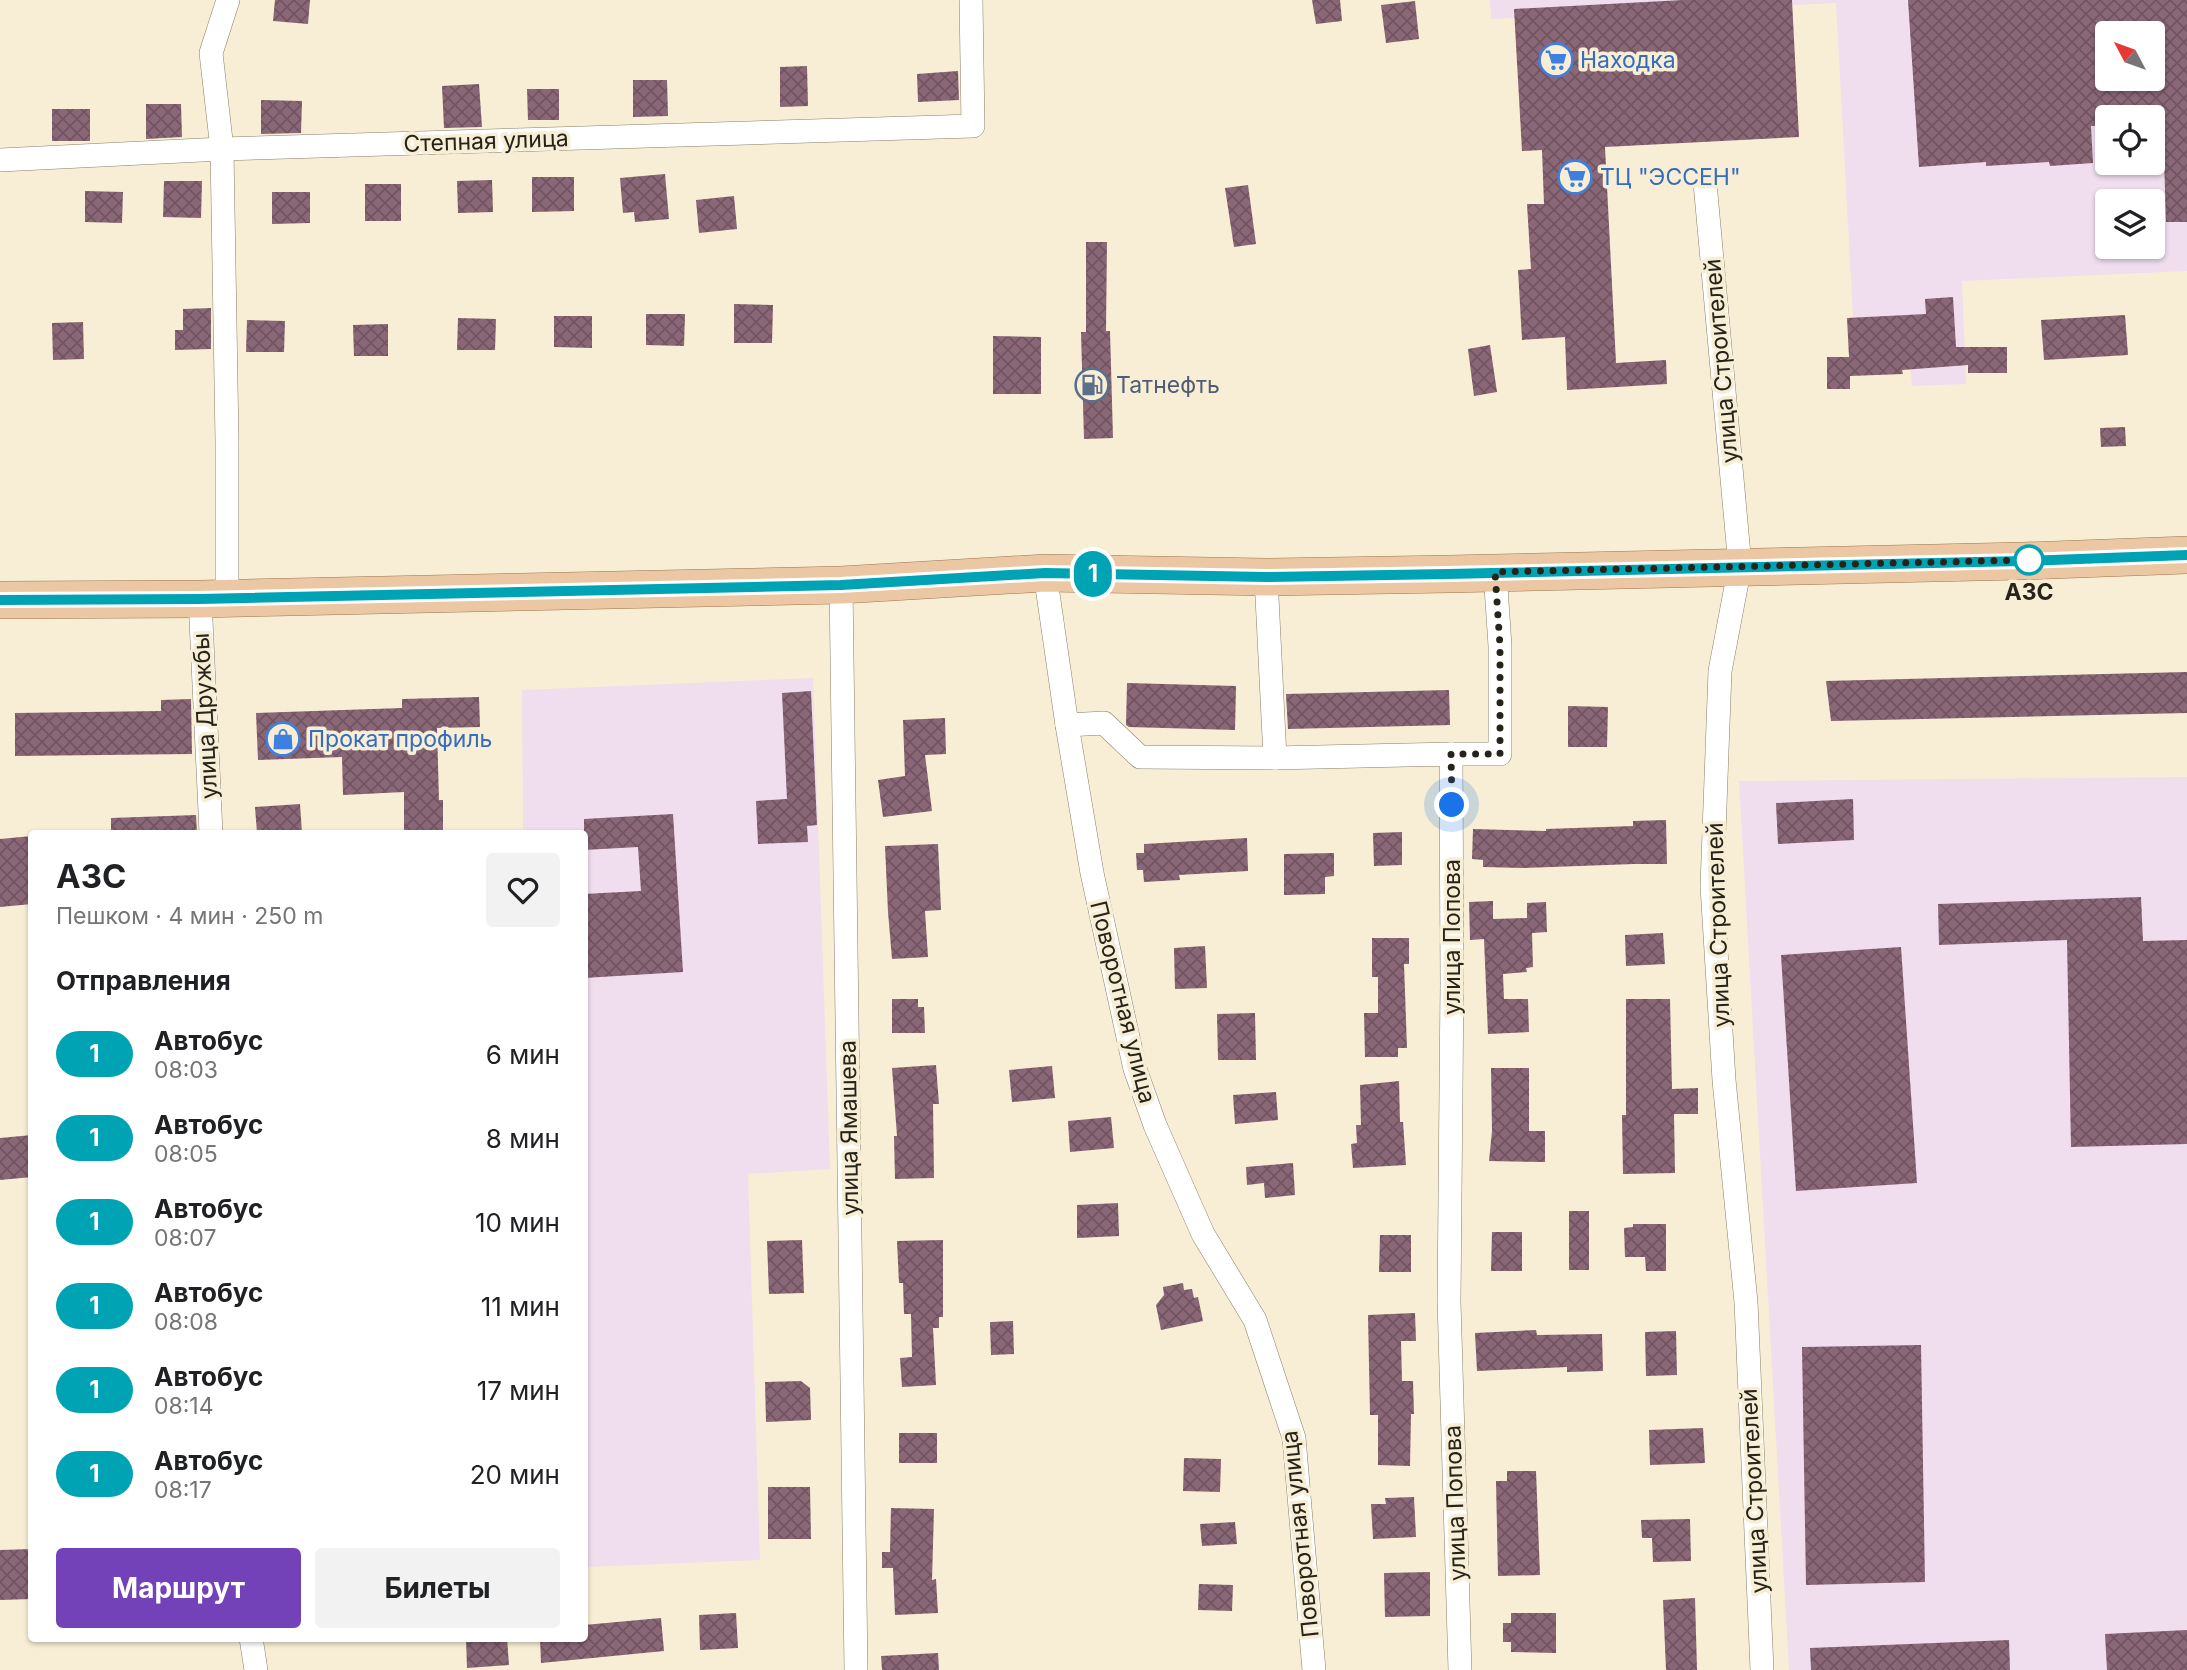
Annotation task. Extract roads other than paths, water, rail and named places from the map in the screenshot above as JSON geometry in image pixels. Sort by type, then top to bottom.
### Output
[{"type":"main road","points":[[0,600],[213,599],[841,585],[1045,573],[1266,577],[2187,555]]},
{"type":"street","name":"улица Дружбы","points":[[211,830],[213,599],[227,441],[222,149],[211,53],[228,0]]},
{"type":"street","name":"Степная улица","points":[[0,160],[222,149],[973,126],[971,0]]},
{"type":"street","name":"улица Строителей","points":[[1705,183],[1740,566],[1720,671],[1712,886],[1724,1080],[1746,1302],[1762,1670]]},
{"type":"street","points":[[1045,573],[1067,724],[1104,723],[1140,757],[1275,758],[1500,754],[1500,646],[1495,572]]},
{"type":"street","points":[[1266,577],[1275,758]]},
{"type":"street","name":"улица Ямашева","points":[[841,585],[856,1670]]},
{"type":"street","name":"Поворотная улица","points":[[1067,724],[1092,873],[1135,1069],[1155,1125],[1203,1234],[1255,1320],[1294,1438],[1314,1670]]},
{"type":"street","name":"улица Попова","points":[[1451,754],[1449,1301],[1460,1670]]},
{"type":"street","points":[[252,1642],[256,1670]]},
{"type":"place","name":"Находка","points":[[1556,60]]},
{"type":"place","name":"ТЦ \"ЭССЕН\"","points":[[1575,177]]},
{"type":"place","name":"Татнефть","points":[[1092,385]]},
{"type":"place","name":"АЗС","points":[[2029,560]]},
{"type":"place","name":"Прокат профиль","points":[[283,739]]}]
